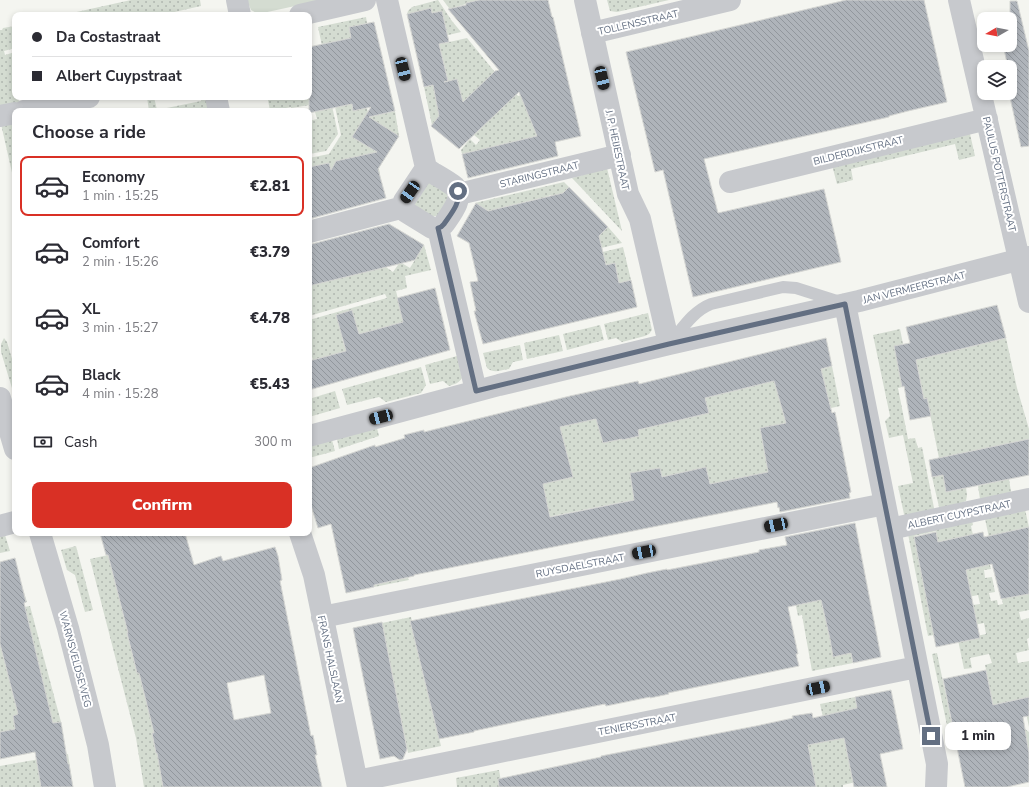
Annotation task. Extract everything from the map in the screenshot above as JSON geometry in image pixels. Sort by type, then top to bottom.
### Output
[{"type":"street","points":[[237,0],[239,12]]},
{"type":"street","points":[[312,12],[365,0]]},
{"type":"street","points":[[387,0],[427,172]]},
{"type":"street","name":"J. P. HEIJESTRAAT","points":[[585,0],[628,194],[640,219],[669,344]]},
{"type":"street","name":"TOLLENSSTRAAT","points":[[592,33],[730,0]]},
{"type":"street","name":"PAULUS POTTERSTRAAT","points":[[959,0],[987,119],[1024,258],[1029,302]]},
{"type":"street","points":[[38,108],[75,100]]},
{"type":"street","points":[[0,116],[12,114]]},
{"type":"street","name":"BILDERDIJKSTRAAT","points":[[730,182],[987,119]]},
{"type":"street","name":"STARINGSTRAAT","points":[[459,194],[620,155]]},
{"type":"street","points":[[425,172],[433,172],[454,187],[459,194],[458,202],[444,224],[436,229],[406,212],[403,204],[422,174],[425,172]]},
{"type":"street","points":[[312,231],[404,207]]},
{"type":"street","points":[[438,228],[476,391]]},
{"type":"street","name":"JAN VERMEERSTRAAT","points":[[312,435],[476,391],[669,344],[845,304],[1024,258]]},
{"type":"street","points":[[845,304],[937,764],[936,787]]},
{"type":"street","points":[[0,398],[12,440]]},
{"type":"street","name":"ALBERT CUYPSTRAAT","points":[[890,529],[1029,499]]},
{"type":"street","name":"RUYSDAELSTRAAT","points":[[322,617],[885,504]]},
{"type":"street","points":[[0,526],[12,523]]},
{"type":"street","name":"WARNSVELDSEWEG","points":[[41,536],[68,628],[98,745],[105,787]]},
{"type":"street","name":"FRANS HALSLAAN","points":[[301,536],[314,575],[358,784]]},
{"type":"street","name":"TENIERSSTRAAT","points":[[358,784],[403,780],[917,667]]},
{"type":"lane","points":[[669,344],[698,311],[704,307],[711,304],[776,289],[790,287],[796,288],[845,304]]},
{"type":"shaded area","points":[[131,0],[200,0],[201,6],[174,12],[77,12]]},
{"type":"shaded area","points":[[247,0],[323,0],[267,12],[254,12],[251,10]]},
{"type":"shaded area","points":[[438,0],[461,32],[444,36],[445,43],[467,38],[494,71],[518,96],[522,95],[466,31],[443,0],[479,0],[456,7],[559,132],[462,154],[461,150],[470,139],[476,145],[480,140],[474,135],[432,125],[424,87],[433,85],[437,103],[461,97],[458,80],[448,82],[431,9],[407,14],[412,7]]},
{"type":"shaded area","points":[[607,0],[669,0],[617,12],[610,11]]},
{"type":"shaded area","points":[[366,17],[367,23],[349,28],[369,117],[395,111],[399,136],[379,168],[380,174],[312,191],[312,157],[329,154],[341,135],[318,27]]},
{"type":"shaded area","points":[[12,26],[12,49],[4,51],[5,55],[12,53],[12,100],[19,100],[19,102],[0,106],[0,30]]},
{"type":"shaded area","points":[[328,87],[338,134],[326,151],[312,153],[312,120],[317,119],[315,112],[316,104],[291,108],[269,108],[268,100],[312,100],[312,95]]},
{"type":"shaded area","points":[[147,100],[155,100],[157,108],[149,108]]},
{"type":"shaded area","points":[[201,100],[209,100],[210,108],[167,108]]},
{"type":"shaded area","points":[[12,122],[12,173],[1,124]]},
{"type":"shaded area","points":[[970,134],[975,156],[959,160],[955,144],[851,169],[853,180],[837,184],[832,165]]},
{"type":"shaded area","points":[[607,168],[622,231],[572,178]]},
{"type":"shaded area","points":[[426,181],[446,191],[448,198],[440,215],[430,216],[415,208],[414,194]]},
{"type":"shaded area","points":[[564,182],[569,187],[556,200],[551,195],[545,197],[547,205],[591,244],[608,227],[622,243],[584,252],[603,252],[623,247],[631,280],[619,283],[615,263],[606,265],[508,251],[473,259],[471,251],[474,245],[497,216],[475,203]],"holes":[[[541,198],[510,232],[504,207]]]},
{"type":"shaded area","points":[[393,226],[379,248],[383,265],[393,272],[400,262],[410,268],[424,245],[431,270],[405,276],[407,288],[396,291],[399,303],[439,308],[444,324],[431,327],[414,319],[342,339],[346,351],[313,360],[312,319],[387,298],[385,294],[312,315],[312,269],[367,231]]},
{"type":"shaded area","points":[[648,313],[652,330],[649,334],[622,342],[616,338],[608,340],[604,324]]},
{"type":"shaded area","points":[[600,325],[604,340],[567,350],[563,334]]},
{"type":"shaded area","points":[[900,329],[903,344],[902,387],[898,388],[908,439],[915,438],[918,448],[922,447],[935,513],[905,519],[898,486],[913,483],[903,435],[889,438],[885,421],[890,416],[873,335]]},
{"type":"shaded area","points":[[559,335],[563,351],[527,359],[524,343]]},
{"type":"shaded area","points":[[4,338],[7,342],[12,359],[12,388],[1,352],[1,344]]},
{"type":"shaded area","points":[[1006,338],[1017,388],[1029,429],[1029,439],[939,458],[927,399],[924,399],[916,360]]},
{"type":"shaded area","points":[[520,345],[523,360],[513,362],[509,369],[500,371],[492,371],[487,368],[483,353]]},
{"type":"shaded area","points":[[457,356],[462,378],[460,381],[449,386],[443,381],[430,384],[425,365]]},
{"type":"shaded area","points":[[832,366],[840,406],[786,418],[812,477],[758,475],[532,520],[393,541],[401,579],[408,578],[409,580],[374,587],[361,526],[312,498],[312,495],[458,452],[585,421]]},
{"type":"shaded area","points":[[421,367],[426,385],[421,393],[386,402],[379,397],[347,405],[342,389]]},
{"type":"shaded area","points":[[335,391],[340,408],[312,416],[312,398]]},
{"type":"shaded area","points":[[377,428],[379,436],[339,449],[337,439]]},
{"type":"shaded area","points":[[332,440],[335,451],[312,457],[312,446]]},
{"type":"shaded area","points":[[943,475],[947,492],[966,488],[967,495],[966,501],[940,511],[932,477]]},
{"type":"shaded area","points":[[1009,479],[1011,492],[980,499],[978,486]]},
{"type":"shaded area","points":[[1024,505],[1029,527],[1007,532],[1029,587],[1029,610],[1019,612],[1021,620],[1029,618],[1029,638],[1027,639],[1029,650],[1016,653],[1018,663],[1029,661],[1029,727],[1023,699],[1006,702],[1025,729],[1029,732],[1029,753],[1026,738],[995,713],[991,695],[978,697],[966,678],[987,674],[985,665],[992,663],[989,654],[970,658],[972,668],[964,669],[958,640],[986,634],[984,623],[963,627],[973,605],[980,604],[978,595],[959,599],[967,576],[960,537],[938,542],[936,531],[914,536],[934,635],[928,636],[907,529],[971,516],[973,535],[989,562],[991,569],[984,570],[985,578],[992,577],[995,592],[989,593],[991,601],[997,600],[998,605],[1003,604],[984,514]]},
{"type":"shaded area","points":[[827,531],[853,663],[812,671],[802,615],[798,616],[794,596]]},
{"type":"shaded area","points":[[5,535],[10,551],[0,553],[0,537]]},
{"type":"shaded area","points":[[76,546],[93,610],[85,612],[75,575],[67,570],[61,550]]},
{"type":"shaded area","points":[[108,555],[137,673],[139,673],[154,733],[152,733],[156,753],[158,752],[163,787],[144,787],[136,738],[90,559]]},
{"type":"shaded area","points":[[22,586],[27,602],[23,603],[24,607],[30,606],[61,722],[65,746],[0,759],[0,592]]},
{"type":"shaded area","points":[[411,617],[441,746],[408,753],[382,623]]},
{"type":"shaded area","points":[[937,653],[954,734],[949,735],[932,654]]},
{"type":"shaded area","points":[[855,697],[861,725],[856,782],[843,785],[843,787],[600,787],[828,740],[820,704]]},
{"type":"shaded area","points":[[68,754],[73,787],[0,787],[0,766]]},
{"type":"shaded area","points":[[499,770],[502,787],[457,787],[456,778]]},
{"type":"building","points":[[479,0],[548,0],[581,136],[555,142],[558,156],[468,178],[462,154],[537,136],[519,92],[459,149],[431,126],[439,116],[433,85],[424,87],[407,14],[431,8],[432,13],[442,11],[449,42],[439,44],[448,81],[444,82],[457,79],[463,102],[495,71],[499,70],[448,9]]},
{"type":"building","points":[[846,0],[924,0],[947,102],[889,117],[704,159],[718,213],[824,189],[841,262],[693,297],[663,170],[655,172],[626,52]]},
{"type":"building","points":[[1010,1],[1017,1],[1029,51],[1029,146],[1021,147],[1011,100],[1017,100],[1017,60],[1006,60],[1005,52],[1017,52],[1017,12],[1010,12]]},
{"type":"building","points":[[374,22],[395,111],[369,117],[399,136],[378,169],[386,198],[312,218],[312,166],[329,163],[331,170],[336,161],[377,152],[352,137],[371,107],[353,111],[352,104],[312,112],[312,108],[309,108],[309,100],[312,100],[312,46],[351,38],[349,27]]},
{"type":"building","points":[[569,187],[608,227],[599,236],[606,265],[615,263],[619,283],[631,280],[637,307],[483,344],[474,311],[476,311],[470,282],[478,281],[469,243],[457,236],[476,203],[488,211],[563,193]]},
{"type":"building","points":[[389,224],[424,245],[415,260],[312,285],[312,244]]},
{"type":"building","points":[[435,288],[450,350],[312,389],[312,360],[346,351],[336,315],[352,310],[359,334],[403,322],[397,298]]},
{"type":"building","points":[[997,305],[1006,338],[916,360],[924,399],[927,398],[931,416],[910,420],[904,386],[902,387],[894,346],[910,343],[906,327]]},
{"type":"building","points":[[826,338],[832,366],[821,369],[832,413],[835,412],[851,492],[849,493],[850,498],[780,512],[777,502],[414,575],[374,585],[374,587],[346,593],[331,524],[318,528],[312,509],[312,467],[375,445],[375,447],[405,438],[404,435],[424,430],[424,432],[638,381],[639,384]],"holes":[[[774,381],[786,423],[760,428],[768,472],[710,484],[706,467],[662,477],[660,468],[630,473],[634,500],[550,517],[543,484],[573,477],[560,427],[596,419],[603,443],[622,440],[639,436],[638,430],[709,413],[705,398]]]},
{"type":"building","points":[[1029,439],[1029,475],[946,492],[943,475],[932,477],[929,460]]},
{"type":"building","points":[[855,523],[881,657],[853,663],[851,653],[833,657],[821,600],[788,607],[798,654],[796,654],[799,666],[650,698],[606,706],[605,704],[439,739],[410,621],[759,552],[759,550],[787,545],[785,537]]},
{"type":"building","points":[[1029,527],[1029,594],[1001,599],[992,564],[966,570],[980,638],[936,647],[914,537],[936,532],[938,542],[983,532],[984,537]]},
{"type":"building","points":[[101,536],[186,536],[194,565],[221,556],[223,561],[275,547],[282,580],[280,581],[311,736],[313,735],[317,755],[315,755],[322,787],[163,787],[152,733],[154,733],[139,673],[137,673],[108,555],[106,555]],"holes":[[[264,675],[271,713],[234,720],[227,683]]]},
{"type":"building","points":[[15,558],[26,602],[24,603],[53,723],[61,722],[73,787],[41,787],[35,752],[0,759],[0,732],[15,729],[13,716],[18,714],[0,644],[0,562]]},
{"type":"building","points":[[382,622],[407,749],[403,759],[400,760],[394,756],[380,759],[353,628]]},
{"type":"building","points":[[986,670],[993,705],[1029,697],[1029,716],[1023,717],[1029,753],[1029,782],[1007,787],[965,787],[943,679]]},
{"type":"building","points":[[891,690],[903,749],[880,754],[887,787],[854,787],[844,738],[808,745],[816,787],[499,787],[498,779],[601,756],[756,726],[793,718],[792,716],[812,713],[813,718],[857,708],[855,697]]},
{"type":"route","points":[[458,191],[458,202],[444,224],[438,228],[476,391],[669,344],[845,304],[931,736]]}]
